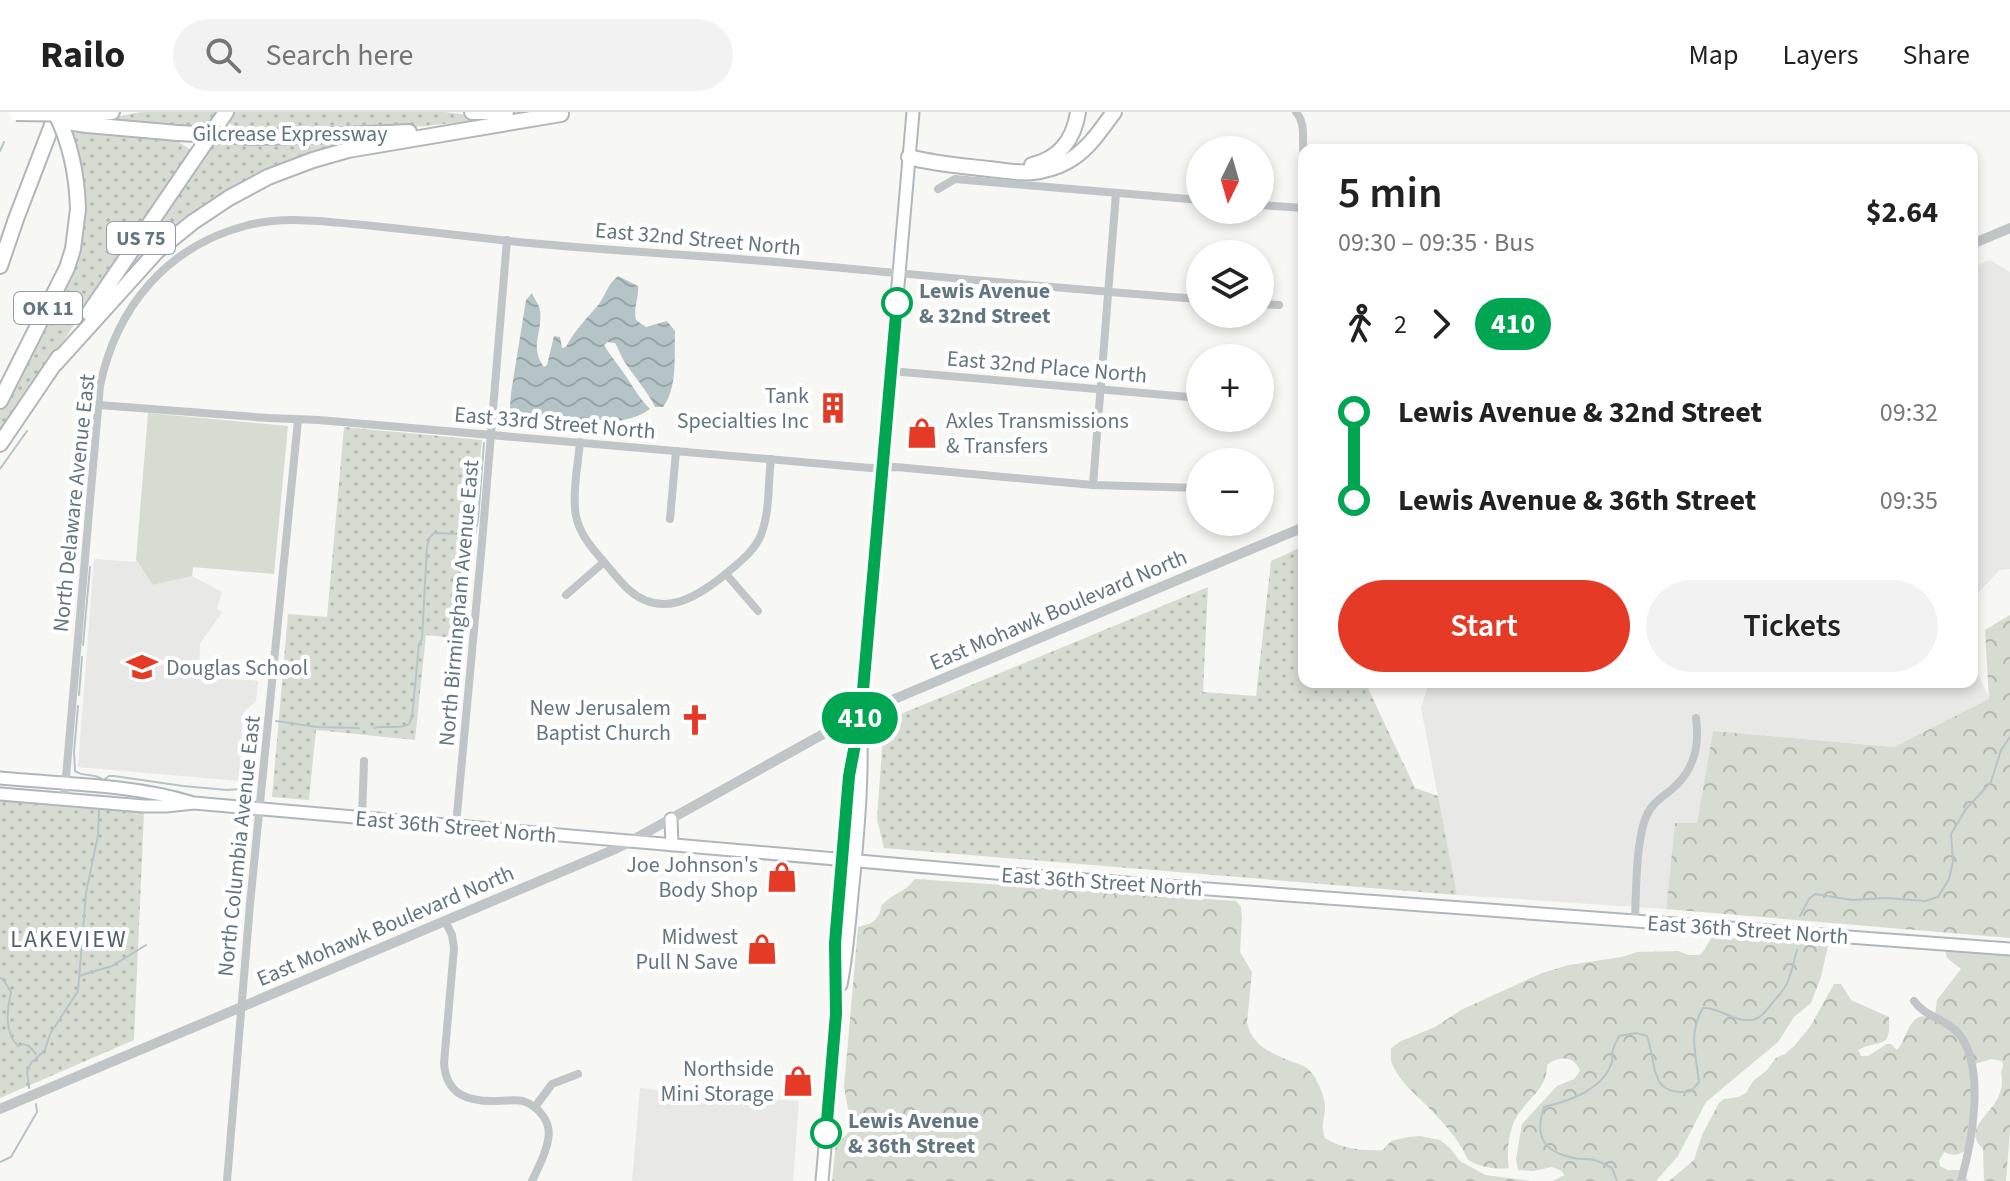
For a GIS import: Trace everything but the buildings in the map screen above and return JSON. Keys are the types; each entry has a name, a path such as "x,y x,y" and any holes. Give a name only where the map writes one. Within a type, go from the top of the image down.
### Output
{"highway":[{"path":"0,266 56,112"},
{"name":"OK 11","path":"0,401 64,277 73,249 78,209 72,159 56,112"},
{"path":"43,147 65,112"},
{"path":"11,113 112,112"},
{"name":"US 75","path":"0,444 226,112"},
{"path":"472,112 506,112"},
{"path":"909,157 1035,164 1050,158 1063,147 1073,133 1078,112"},
{"path":"909,157 934,163 1022,173 1043,171 1063,164 1078,154 1114,112"},
{"name":"Gilcrease Expressway","path":"11,113 111,128 253,137 419,131 568,113"},
{"path":"55,364 157,251 193,222 268,177 348,150 568,113"}],"main road":[{"path":"822,1181 836,1014 835,943 862,777 861,713 913,112"},
{"name":"East 36th Street North","path":"0,778 167,795 194,803 672,845 2010,949"},
{"name":"East 36th Street North","path":"0,794 144,806 194,803"},
{"path":"671,819 672,845"}],"street":[{"path":"1296,112 1303,127 1304,144"},
{"path":"938,189 955,179 1186,199"},
{"path":"1093,485 1116,193"},
{"path":"1274,206 1298,208"},
{"name":"East 32nd Street North","path":"198,245 246,225 292,219 1186,298"},
{"path":"1978,242 2010,228"},
{"name":"North Birmingham Avenue East","path":"456,825 507,240"},
{"name":"North Delaware Avenue East","path":"64,800 83,562 100,386 106,360 129,310 157,276 198,245"},
{"path":"1274,305 1279,305"},
{"name":"East 32nd Place North","path":"891,371 1186,397"},
{"name":"East 33rd Street North","path":"99,405 332,421 1093,485 1186,488"},
{"name":"North Columbia Avenue East","path":"227,1181 259,809 298,420"},
{"path":"580,442 575,505 582,534 632,592 659,603 679,603 695,597 753,549 765,522 771,459"},
{"path":"670,519 676,451"},
{"name":"East Mohawk Boulevard North","path":"0,1109 631,841 861,713 1298,530"},
{"path":"566,595 604,562"},
{"path":"726,574 758,611"},
{"path":"1635,921 1645,818 1650,809 1685,777 1693,763 1698,734 1696,718"},
{"path":"362,817 364,761"},
{"path":"445,921 454,945 444,1063 449,1083 459,1094 474,1100 517,1100 535,1107 545,1119 549,1138 532,1181"},
{"path":"1914,1001 1958,1033 1972,1065 1974,1108 1961,1181"},
{"path":"535,1107 552,1084 578,1074"}],"shaded area":[{"path":"1990,260 2010,272 2010,569 2000,570 1978,593 1978,265"},
{"name":"Douglas School","path":"94,559 137,562 153,585 192,576 222,592 217,608 222,613 200,643 199,677 258,681 256,701 243,713 239,781 78,767"},
{"path":"1978,674 1990,699 1894,747 1713,731 1697,824 1675,823 1666,909 1457,895 1421,708 1427,688 1978,688"},
{"path":"640,1088 753,1100 799,1101 793,1181 632,1181"}],"green space":[{"path":"141,112 218,112 206,130 111,122 110,118"},
{"path":"235,112 444,112 484,117 484,120 395,129 240,130 229,123"},
{"path":"70,131 177,141 191,150 0,436 0,411 68,279 85,208 80,161"},
{"path":"215,142 346,142 346,147 276,170 124,281 121,278"},
{"path":"148,413 288,426 274,574 193,567 192,576 153,585 136,560"},
{"path":"344,427 482,440 463,639 426,635 415,740 316,730 309,800 272,797 288,614 327,617"},
{"path":"1298,549 1298,688 1368,688 1415,788 1438,796 1457,895 884,848 877,819 884,721 1208,587 1203,692 1256,696 1271,561"},
{"path":"2010,615 2010,938 1666,909 1675,823 1697,823 1713,731 1894,747 1989,699 1985,630"},
{"path":"0,801 144,813 134,1040 0,1098"},
{"path":"915,879 1236,901 1241,907 1242,918 1240,952 1252,972 1247,1022 1249,1030 1264,1048 1304,1066 1313,1074 1325,1103 1325,1138 1346,1147 1368,1150 1383,1150 1391,1141 1408,1137 1440,1140 1460,1161 1485,1175 1531,1181 832,1181 836,1142 850,1131 854,1115 848,1109 844,1087 858,927 875,920 881,906"},
{"path":"1716,932 1829,941 1811,1003 1794,1017 1778,1042 1706,1102 1678,1156 1656,1181 1553,1181 1564,1175 1562,1171 1552,1167 1518,1170 1516,1159 1522,1124 1557,1086 1574,1079 1580,1071 1570,1060 1556,1060 1547,1065 1541,1086 1513,1125 1508,1147 1509,1168 1503,1169 1468,1160 1450,1131 1393,1067 1391,1048 1401,1041 1542,973 1637,952 1678,951 1700,955"},
{"path":"1945,950 2010,953 2010,1130 2006,1181 1984,1181 1983,1149 1976,1140 1979,1123 1992,1107 2002,1086 2002,1061 1992,1059 1975,1064 1967,1042 1935,1014 1937,1000 1961,969 1947,958"},
{"path":"1834,984 1841,984 1851,1000 1889,1017 1886,1040 1858,1050 1861,1056 1868,1056 1887,1044 1897,1050 1911,1025 1920,1017 1935,1020 1956,1034 1968,1059 1970,1074 1967,1137 1965,1150 1955,1155 1944,1152 1939,1161 1940,1166 1948,1170 1959,1170 1969,1181 1669,1181 1694,1160 1702,1135 1719,1103 1746,1093 1753,1081 1776,1058 1794,1046 1810,1027"}],"water":[{"path":"618,276 638,286 636,320 646,327 667,321 675,331 673,381 663,407 655,407 615,343 607,342 604,345 606,349 650,409 612,422 517,419 517,411 510,408 511,393 526,300 532,293 539,308 537,353 544,367 554,336 560,337 562,348 566,347"}],"waterway":[{"path":"0,151 4,142"},
{"path":"0,469 27,431"},
{"path":"374,728 405,726 412,717 422,639 427,546 434,533 475,534 484,443"},
{"path":"83,645 90,567"},
{"path":"79,695 82,657"},
{"path":"78,706 75,771 102,779"},
{"path":"102,781 114,776 183,786 241,789 246,782 251,724 261,719"},
{"path":"276,721 317,727 359,728"},
{"path":"1800,916 1815,894 1852,900 1886,898 1925,901 1938,897 1949,879 1953,861 1951,834 1966,809 1991,782 2001,750 2010,737"},
{"path":"29,1088 27,1072 31,1063 45,1050 50,1034 78,991 86,893 98,835 99,810"},
{"path":"79,976 112,966 146,945"},
{"path":"1617,1181 1612,1168 1603,1163 1555,1152 1544,1142 1540,1127 1544,1107 1574,1098 1593,1087 1608,1072 1619,1036 1636,1033 1647,1036 1661,1084 1677,1092 1691,1091 1699,1082 1694,1035 1703,1008 1745,1020 1760,1017 1785,987 1797,950"},
{"path":"0,978 11,992 8,1013 10,1034 18,1046 29,1046 36,1054"},
{"path":"0,1162 11,1157 37,1112 36,1104"}],"bus line":[{"name":"410","path":"826,1133 836,1014 835,943 849,776 861,713 897,303"}],"place":[{"name":"Lewis Avenue & 32nd Street","path":"897,303"},
{"name":"Tank Specialties Inc","path":"833,408"},
{"name":"Axles Transmissions & Transfers","path":"922,433"},
{"name":"Douglas School","path":"142,667"},
{"name":"New Jerusalem Baptist Church","path":"695,720"},
{"name":"Joe Johnson's Body Shop","path":"782,877"},
{"name":"Midwest Pull N Save","path":"762,949"},
{"name":"Northside Mini Storage","path":"798,1081"},
{"name":"Lewis Avenue & 36th Street","path":"826,1133"}],"district":[{"name":"LAKEVIEW","path":"69,939"}]}
